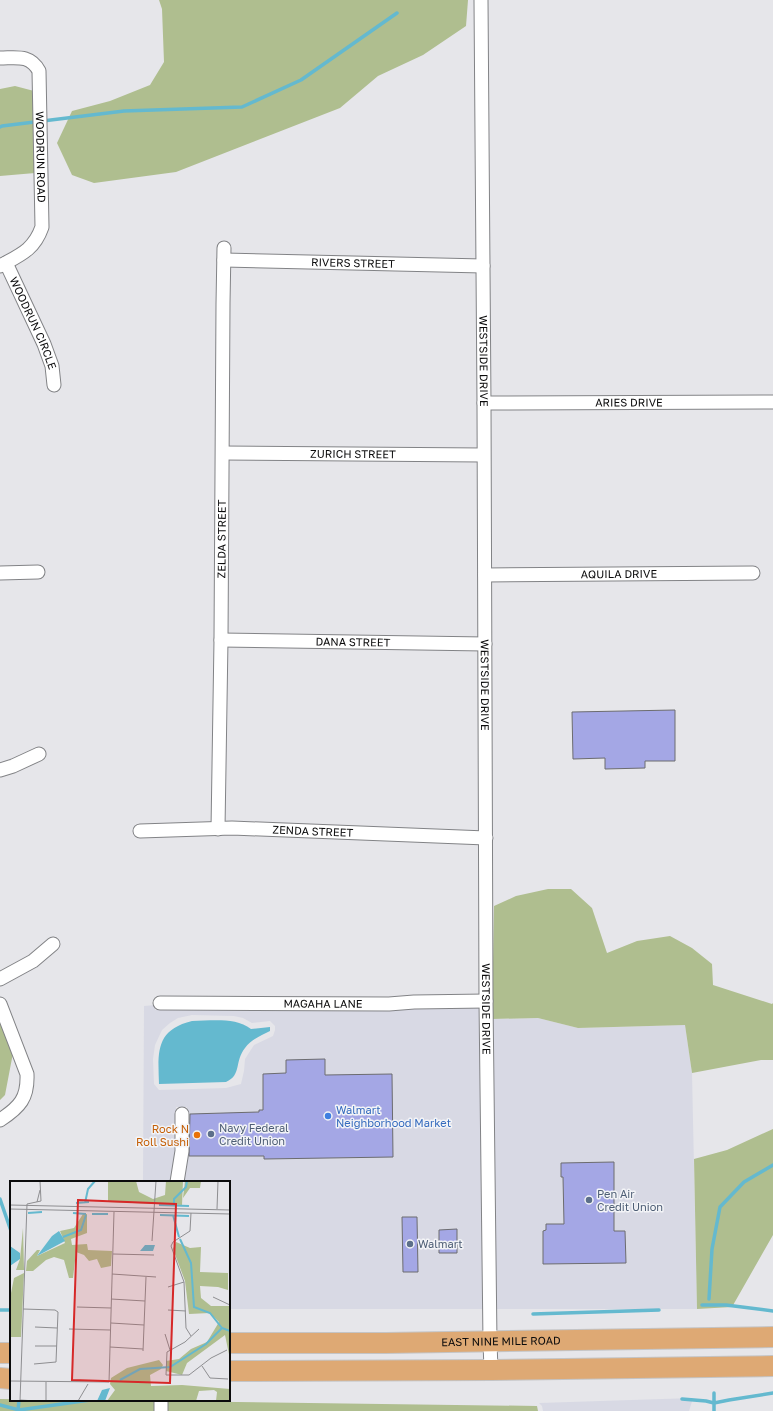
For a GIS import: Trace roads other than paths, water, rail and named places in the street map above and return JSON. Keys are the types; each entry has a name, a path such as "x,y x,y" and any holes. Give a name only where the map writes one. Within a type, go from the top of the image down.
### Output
{"main road":[{"path":"230,1330 255,1330 296,1343"},
{"name":"EAST NINE MILE ROAD","path":"230,1343 490,1342 773,1337"},
{"path":"230,1352 413,1350 456,1342"},
{"path":"230,1372 773,1366"},
{"path":"0,1378 10,1379"}],"street":[{"name":"WESTSIDE DRIVE","path":"481,0 486,1001 491,1370"},
{"name":"WOODRUN ROAD","path":"0,58 25,58 31,60 36,65 40,77 42,227 34,244 25,253 3,264"},
{"name":"RIVERS STREET","path":"224,254 483,266"},
{"name":"ZELDA STREET","path":"218,829 224,254"},
{"name":"WOODRUN CIRCLE","path":"3,264 44,344 52,366 54,385"},
{"name":"ARIES DRIVE","path":"484,403 773,402"},
{"name":"ZURICH STREET","path":"223,453 484,455"},
{"path":"0,572 38,572"},
{"name":"AQUILA DRIVE","path":"484,575 753,573"},
{"name":"DANA STREET","path":"221,640 485,644"},
{"path":"0,770 13,766 39,754"},
{"name":"ZENDA STREET","path":"140,831 232,828 486,838"},
{"path":"0,980 33,961 53,944"},
{"name":"MAGAHA LANE","path":"160,1003 389,1004 414,1002 486,1001"},
{"path":"0,1004 27,1074 25,1095 20,1104 13,1112 0,1120"},
{"path":"177,1181 182,1151 182,1114"}],"water":[{"path":"192,1021 230,1021 245,1025 251,1029 270,1027 270,1031 256,1038 247,1045 242,1053 234,1076 226,1082 159,1084 159,1053 161,1044 171,1030"}],"waterway":[{"path":"0,127 124,111 242,107 301,80 397,13"},
{"path":"709,1299 712,1249 720,1207 744,1182 773,1165"},
{"path":"0,1199 10,1228"},
{"path":"702,1305 726,1305 773,1311"},
{"path":"0,1310 10,1310"},
{"path":"533,1314 659,1310"},
{"path":"714,1393 714,1411"},
{"path":"682,1399 714,1403 773,1393"},
{"path":"18,1411 19,1401"},
{"path":"0,1405 19,1410 83,1401"}],"place":[{"name":"Walmart Neighborhood Market","path":"328,1116"},
{"name":"Navy Federal Credit Union","path":"211,1134"},
{"name":"Rock N Roll Sushi","path":"197,1135"},
{"name":"Pen Air Credit Union","path":"589,1200"},
{"name":"Walmart","path":"410,1244"}]}
